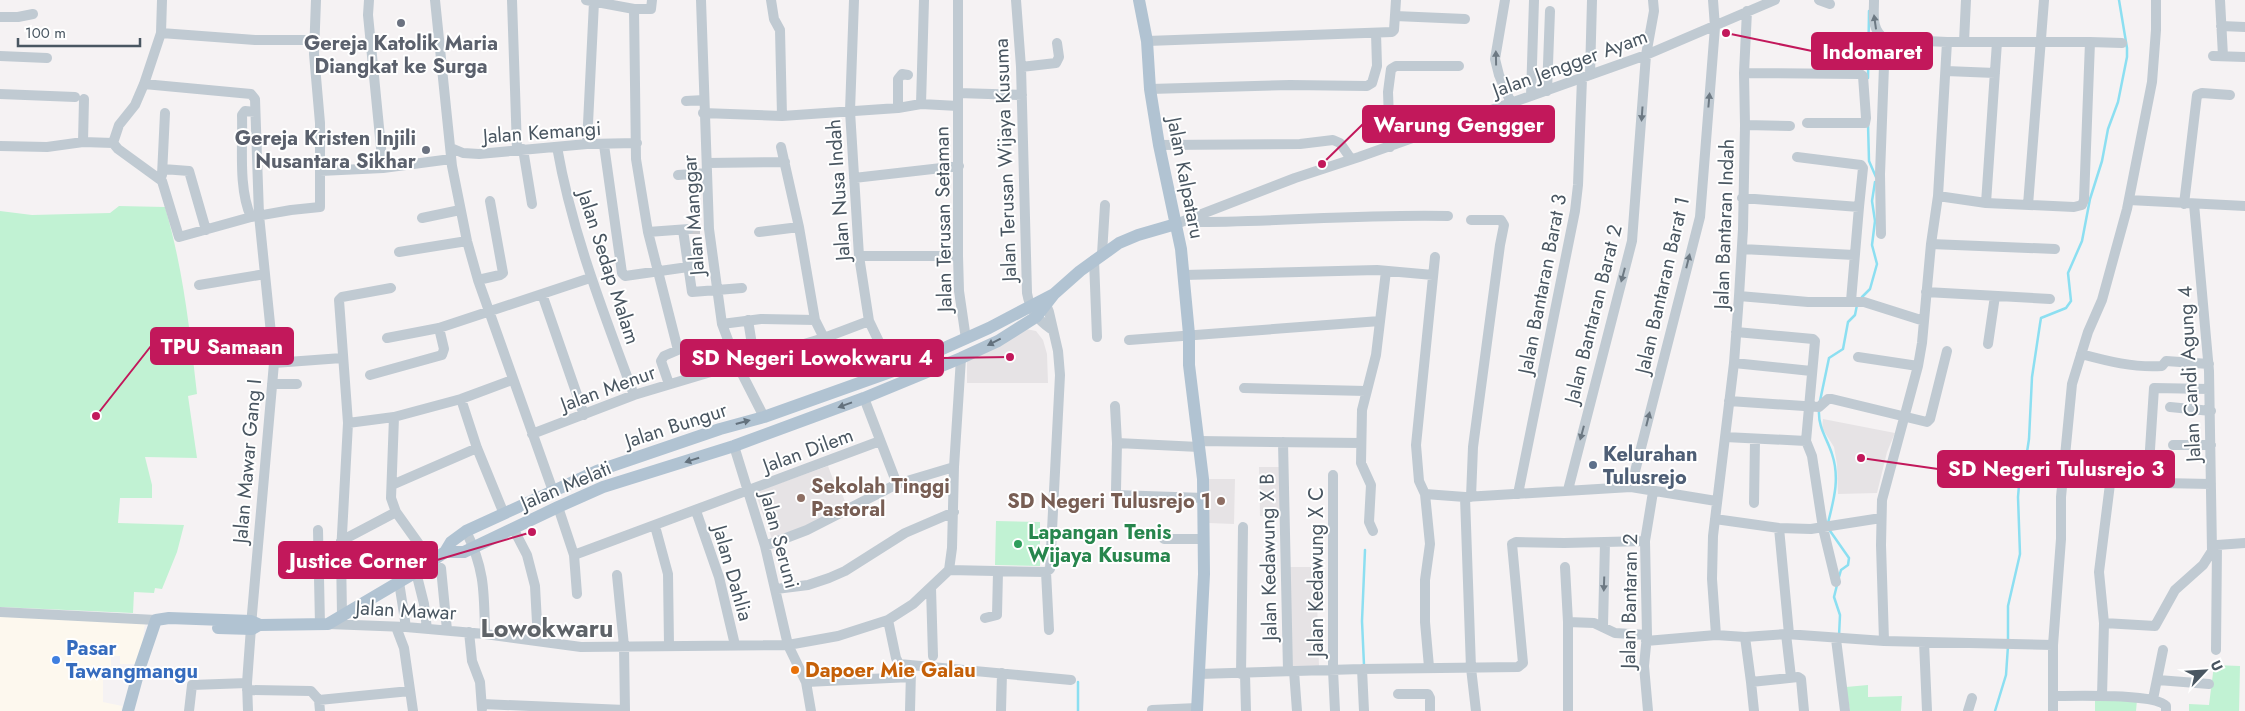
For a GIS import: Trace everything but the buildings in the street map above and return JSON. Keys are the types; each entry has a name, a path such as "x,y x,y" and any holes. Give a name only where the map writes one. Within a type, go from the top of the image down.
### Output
{"main road":[{"name":"Jalan Kalpataru","path":"1139,0 1147,41 1150,89 1159,145 1180,223 1189,334 1189,364 1204,498 1197,710"},
{"name":"Jalan Bungur","path":"324,625 416,572 436,564 451,542 466,531 597,471 720,428 764,417 893,371 1033,312 1090,263 1119,243 1138,235 1180,223"},
{"name":"Jalan Melati","path":"445,552 457,553 474,548 513,528 604,487 734,446 864,398 962,358 998,340 1033,312"},
{"path":"928,355 935,369"},
{"path":"597,471 604,487"},
{"name":"Jalan Mawar","path":"156,620 169,618 254,625 324,625"},
{"path":"128,711 156,620"}],"street":[{"path":"113,143 119,125 135,105 144,84 161,33 162,0"},
{"path":"165,113 162,181 179,237 255,216 320,207 320,123 314,40 316,0"},
{"path":"369,0 368,15 383,168"},
{"path":"435,0 451,159 466,242 512,380 553,491"},
{"path":"512,0 520,149 532,204"},
{"path":"587,144 590,1 634,9 651,9 652,0"},
{"name":"Jalan Manggar","path":"701,0 708,229 722,324 737,364 764,417"},
{"path":"771,0 774,19 780,30 782,116"},
{"name":"Jalan Nusa Indah","path":"854,0 850,111 859,256 869,321 893,371"},
{"path":"921,104 924,0"},
{"path":"958,0 958,106"},
{"name":"Jalan Terusan Wijaya Kusuma","path":"1016,0 1022,95 1026,289 1033,312"},
{"path":"1150,89 1370,85 1374,80 1384,32 1395,16 1396,0"},
{"path":"1505,0 1495,59 1499,75 1511,103"},
{"path":"1531,96 1534,0"},
{"name":"Jalan Bantaran Barat 3","path":"1518,494 1575,211 1592,0"},
{"name":"Jalan Bantaran Barat 2","path":"1568,490 1632,241 1646,55 1654,11 1653,0"},
{"name":"Jalan Bantaran Barat 1","path":"1631,487 1700,217 1715,27 1713,0"},
{"name":"Jalan Jengger Ayam","path":"1180,223 1295,178 1390,147 1646,55 1775,0"},
{"path":"1819,0 1830,4"},
{"path":"1874,0 1874,22 1878,33 1885,39 1947,42 2122,43"},
{"path":"1964,42 1966,0"},
{"path":"2028,205 2044,0"},
{"path":"2053,711 2053,645 2063,478 2072,384 2081,354 2102,300 2129,200 2152,82 2156,0"},
{"path":"2220,0 2221,26 2218,56 2245,57"},
{"path":"634,9 638,144 636,159 648,232 678,350 664,356 661,361 669,384"},
{"path":"1547,91 1550,11"},
{"name":"Jalan Bantaran Indah","path":"1716,635 1712,579 1716,501 1734,363 1742,249 1745,125 1744,73 1747,12"},
{"path":"0,17 18,18 33,14"},
{"path":"1395,16 1465,19"},
{"path":"2221,26 2245,27"},
{"path":"1147,41 1384,32"},
{"path":"161,33 272,40 314,40"},
{"path":"1881,234 1880,174 1885,39"},
{"path":"1884,641 1881,518 1885,482 1918,366 1938,196 1947,42"},
{"path":"1986,203 1997,42"},
{"path":"1938,196 1986,203 2082,206 2084,200 2090,42"},
{"path":"1021,67 1056,63 1058,59 1058,43"},
{"path":"0,56 47,58"},
{"path":"1390,147 1388,92 1391,68 1396,66 1459,66"},
{"path":"1946,70 1994,73"},
{"path":"1744,73 1864,76 1865,123 1807,123"},
{"path":"898,108 898,80 901,75 908,75"},
{"path":"144,84 252,94 255,99 255,216"},
{"path":"958,93 1022,95"},
{"name":"Jalan Candi Agung 4","path":"2214,544 2209,364 2189,204 2197,95 2202,93 2230,95"},
{"path":"0,94 80,98 83,142"},
{"path":"686,101 704,100"},
{"name":"Jalan Terusan Setaman","path":"703,113 782,116 898,108 921,104 958,106 959,291 966,339"},
{"path":"255,112 245,111 242,115 242,168 246,205 255,216"},
{"path":"1745,125 1790,126"},
{"path":"1159,145 1300,144 1334,140 1359,157"},
{"path":"0,146 47,146 83,142 113,143 118,149 162,181"},
{"name":"Jalan Kemangi","path":"451,148 479,154 587,144 638,144"},
{"path":"604,145 622,273 625,276 688,267"},
{"name":"Jalan Sedap Malam","path":"557,147 567,197 590,278 634,395"},
{"path":"781,147 799,227 815,320 824,338"},
{"path":"1797,157 1861,165 1863,168 1851,301"},
{"path":"320,171 383,168 451,159"},
{"path":"678,175 707,168 785,162"},
{"path":"854,178 959,166"},
{"path":"162,169 186,170 190,172 206,230"},
{"path":"1742,198 1859,207"},
{"path":"2129,200 2245,206"},
{"path":"478,280 500,275 503,272 490,201"},
{"path":"1097,337 1090,263 1105,205"},
{"path":"422,218 460,210"},
{"path":"1180,223 1310,220 1408,215 1448,216"},
{"name":"Jalan Mawar Gang I","path":"248,711 247,686 254,625 274,363 265,274 255,216"},
{"path":"1471,220 1501,220 1504,225 1468,497 1471,668 1476,711"},
{"path":"759,232 799,227"},
{"path":"648,232 687,230 688,267 692,292 742,288"},
{"path":"399,252 466,242"},
{"path":"1931,244 2055,249"},
{"path":"1742,249 1854,255"},
{"path":"859,256 958,256"},
{"path":"1429,667 1424,622 1425,580 1430,544 1426,494 1419,481 1416,444 1435,257"},
{"path":"1184,275 1382,271 1433,275"},
{"path":"1373,531 1369,522 1371,485 1361,464 1362,410 1376,355 1380,321 1382,271"},
{"path":"200,285 265,274"},
{"path":"387,338 438,328 590,278"},
{"path":"342,614 341,541 348,423 339,298 391,288"},
{"path":"1926,292 2050,299"},
{"path":"542,294 584,415"},
{"path":"1739,296 1808,302 1864,302 1924,321"},
{"path":"1988,344 1995,296"},
{"path":"1048,300 1051,329 1058,351 1060,375 1051,565 1047,571 1049,630"},
{"path":"1033,312 1051,329"},
{"path":"722,324 748,320 815,320"},
{"path":"748,320 754,357"},
{"name":"Jalan Menur","path":"532,434 634,395 737,364 754,357 824,338 869,321"},
{"path":"1129,340 1380,321"},
{"path":"370,375 442,355 444,349 438,328"},
{"path":"1736,332 1813,339 1815,348 1811,371 1806,442 1812,456 1836,582"},
{"path":"1729,400 1819,407 1828,399 1832,399 1905,415 1927,422 1929,421 1947,351"},
{"path":"2081,354 2111,362 2151,367 2162,366 2166,361 2209,364"},
{"path":"274,363 342,358"},
{"path":"962,358 949,570 1047,571"},
{"path":"1858,358 1918,366"},
{"path":"1734,363 1811,371"},
{"path":"348,423 394,417 461,399 512,380"},
{"path":"272,384 297,384"},
{"path":"1244,388 1366,390"},
{"path":"2210,389 2154,388 2148,480 2152,482 2212,484"},
{"path":"864,398 897,484"},
{"path":"461,399 477,448 504,514"},
{"path":"1115,406 1117,443 1116,493 1204,498"},
{"path":"2170,408 2211,411"},
{"path":"394,417 391,498 396,512 436,564 447,630"},
{"path":"1725,437 1806,442"},
{"path":"1754,440 1754,503"},
{"name":"Jalan Dilem","path":"574,555 880,441"},
{"name":"Jalan Kedawung X B","path":"1283,442 1291,671 1297,711"},
{"path":"1117,443 1361,443"},
{"path":"2173,445 2211,445"},
{"name":"Jalan Seruni","path":"734,446 765,546 788,645 806,682 811,711"},
{"path":"392,485 477,448"},
{"path":"765,546 807,530 897,484 954,467"},
{"name":"Jalan Kedawung X C","path":"1333,475 1333,670 1335,711"},
{"path":"2063,478 2106,481 2110,484 2099,572 2104,623 2102,696"},
{"path":"1426,494 1468,497 1631,487 1716,501"},
{"name":"Jalan Bantaran 2","path":"1648,711 1644,666 1647,638 1645,541 1654,492"},
{"path":"558,507 574,555 576,594"},
{"name":"Jalan Dahlia","path":"696,511 719,576 735,645"},
{"path":"341,541 396,512"},
{"path":"776,589 808,585 829,578 845,571 905,533 954,512"},
{"path":"1715,519 1778,528 1827,528 1881,518"},
{"path":"655,526 668,574 669,645"},
{"path":"1244,527 1243,674 1246,711"},
{"path":"513,528 527,555 534,586 538,641"},
{"path":"1778,528 1791,677"},
{"path":"318,530 324,625"},
{"path":"466,531 474,548 484,580 485,634"},
{"path":"1164,539 1204,539"},
{"path":"1199,674 1243,674 1362,668 1518,667 1524,663 1512,544 1516,542 1645,541"},
{"path":"1603,626 1605,542"},
{"path":"2214,544 2245,543"},
{"path":"2104,623 2155,626 2175,590 2203,565 2214,544"},
{"path":"2214,544 2216,650"},
{"path":"1565,567 1568,622 1568,711"},
{"name":"Jalan Mawar","path":"324,625 447,630 581,647 788,645 838,636 888,620 931,588 949,570"},
{"path":"416,572 424,604 427,629"},
{"path":"985,618 997,615 998,572"},
{"path":"469,632 472,661 480,682 482,708 625,710 624,646 617,575"},
{"path":"399,582 401,627 413,711"},
{"path":"931,588 933,656"},
{"path":"0,612 156,620"},
{"path":"888,620 897,662 911,666 1070,680"},
{"path":"1568,622 1594,623 1615,633 1647,638 1788,634 1884,641 2053,645"},
{"path":"1745,636 1754,711"},
{"path":"1838,639 1845,711"},
{"path":"1924,642 1927,711"},
{"path":"2153,699 2163,650"},
{"path":"910,711 911,666"},
{"path":"1362,668 1364,711"},
{"path":"1001,711 1002,673"},
{"path":"806,682 911,676"},
{"path":"1752,682 1791,677 1801,679 1804,711"},
{"path":"2158,680 2209,684"},
{"path":"189,711 192,685 247,686 311,691 319,706 410,691"},
{"path":"1398,694 1428,694 1430,698 1430,711"},
{"path":"2053,696 2153,699 2162,702 2166,706 2166,711"},
{"path":"1968,711 1972,698"},
{"path":"1152,710 1197,710"}],"shaded area":[{"path":"1026,329 1036,331 1043,340 1047,354 1048,383 967,383 967,361"},
{"path":"1823,419 1895,433 1887,452 1877,493 1838,494 1837,464 1834,447 1822,428"},
{"name":"Sekolah Tinggi Pastoral","path":"828,466 836,487 839,486 846,504 820,520 772,539 755,492"},
{"name":"SD Negeri Tulusrejo 1","path":"1259,467 1281,467 1281,517 1260,516"},
{"name":"SD Negeri Tulusrejo 1","path":"1208,479 1235,479 1234,524 1209,523"},
{"path":"1287,567 1316,567 1319,667 1291,668"},
{"name":"Pasar Tawangmangu","path":"0,615 145,623 142,645 136,664 120,664 120,656 111,656 111,670 103,671 103,702 122,706 121,711 0,711"}],"green space":[{"path":"119,206 165,207 177,253 192,347 197,394 188,396 197,458 145,457 152,485 152,498 120,498 118,523 184,525 177,552 162,589 155,588 154,593 134,592 133,613 0,607 0,211 32,215 110,213"},
{"name":"Lapangan Tenis Wijaya Kusuma","path":"996,521 1040,522 1040,566 995,565"},
{"path":"2214,665 2240,666 2239,711 2189,711 2189,704 2209,705"},
{"path":"1868,685 1868,697 1902,696 1901,711 1850,711 1846,687"},
{"path":"2095,698 2137,700 2136,711 2095,711"}],"waterway":[{"path":"2008,640 2008,606 2020,554 2018,497 2020,473 2025,465 2029,439 2032,377 2041,318 2066,308 2071,301 2068,273 2082,241 2090,199 2102,161 2108,129 2118,102 2127,57 2119,0"},
{"path":"1868,78 1869,11"},
{"path":"1868,124 1869,161 1876,177"},
{"path":"1862,297 1870,289 1877,264 1872,245 1875,221 1872,201 1875,182"},
{"path":"1820,401 1829,358 1843,349 1848,322 1855,315 1857,305"},
{"path":"1819,410 1821,428 1832,454 1836,472 1834,497 1828,523"},
{"path":"1828,528 1849,558 1848,565 1841,570 1839,577"},
{"path":"1364,665 1362,621 1365,550"},
{"path":"1837,585 1834,597 1840,615 1839,636"},
{"path":"1995,711 2006,675 2008,646"},
{"path":"1078,682 1078,711"}],"tunnel":[{"path":"690,229 706,229"}],"place":[{"name":"Gereja Katolik Maria Diangkat ke Surga","path":"401,23"},
{"name":"Indomaret","path":"1726,33"},
{"name":"Gereja Kristen Injili Nusantara Sikhar","path":"426,150"},
{"name":"Warung Gengger","path":"1322,164"},
{"name":"SD Negeri Lowokwaru 4","path":"1010,357"},
{"name":"TPU Samaan","path":"96,416"},
{"name":"SD Negeri Tulusrejo 3","path":"1861,458"},
{"name":"Kelurahan Tulusrejo","path":"1593,465"},
{"name":"Sekolah Tinggi Pastoral","path":"801,498"},
{"name":"SD Negeri Tulusrejo 1","path":"1221,501"},
{"name":"Justice Corner","path":"532,532"},
{"name":"Lapangan Tenis Wijaya Kusuma","path":"1018,544"},
{"name":"Pasar Tawangmangu","path":"56,660"},
{"name":"Dapoer Mie Galau","path":"795,670"}],"district":[{"name":"Lowokwaru","path":"547,628"}]}
